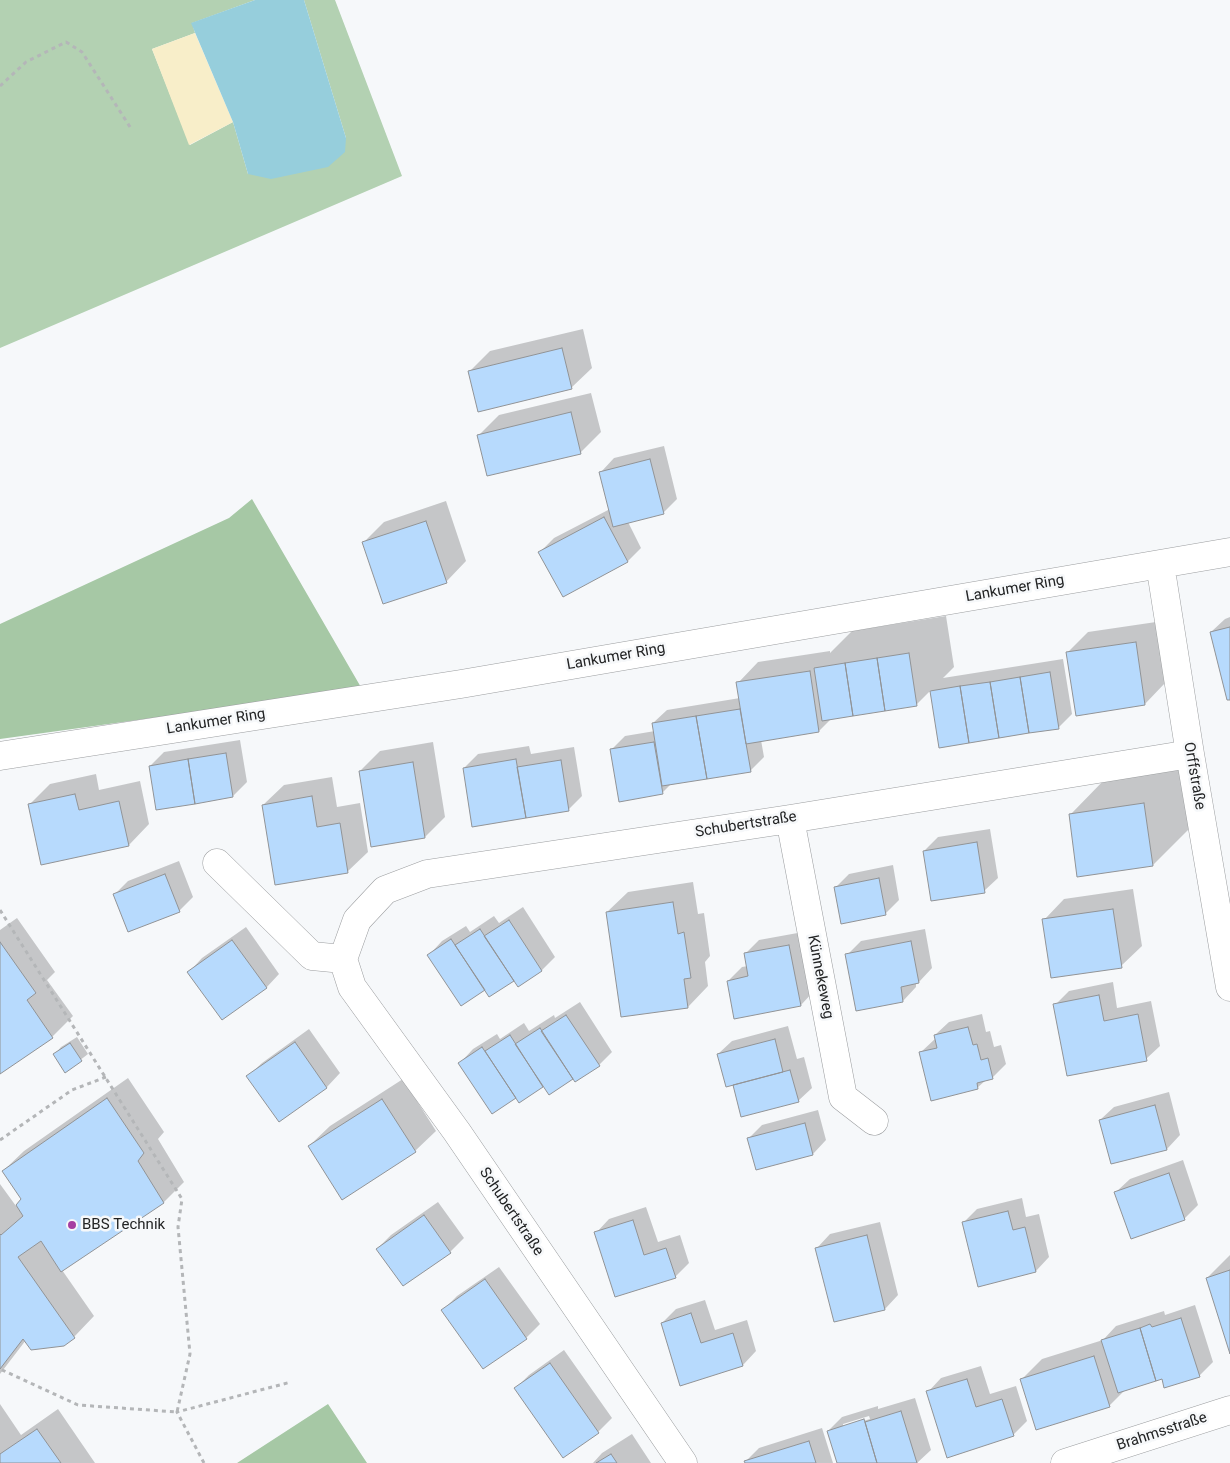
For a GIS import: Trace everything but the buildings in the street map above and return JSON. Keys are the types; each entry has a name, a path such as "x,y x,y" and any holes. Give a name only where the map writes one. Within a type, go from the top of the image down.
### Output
{"street":[{"name":"Lankumer Ring","path":"0,756 461,684 1230,552"},
{"name":"Orffstraße","path":"1160,564 1230,988"},
{"name":"Schubertstraße","path":"683,1463 457,1132 352,987 344,959 357,920 385,890 428,874 790,819 1190,754"},
{"name":"Künnekeweg","path":"790,819 843,1097 874,1121"},
{"path":"217,863 312,956 344,959"},
{"name":"Brahmsstraße","path":"1065,1463 1230,1410"}],"path":[{"path":"0,86 26,62 66,42 82,52 132,130"},
{"path":"0,910 182,1199 178,1226 190,1354 177,1412 204,1463"},
{"path":"0,1140 72,1090 106,1077"},
{"path":"0,1369 78,1405 177,1412 291,1382"}],"green space":[{"path":"0,0 255,0 192,23 195,33 152,49 190,145 233,122 248,174 346,138 304,0 335,0 402,176 0,348"},
{"path":"252,499 362,689 0,739 0,624 229,518"},
{"path":"328,1404 367,1463 237,1463"}],"sand":[{"path":"195,33 233,122 189,145 152,49"}],"water":[{"path":"255,0 304,0 346,138 345,152 328,167 271,179 248,174 233,122 191,23"}],"place":[{"name":"BBS Technik","path":"72,1225"}]}
